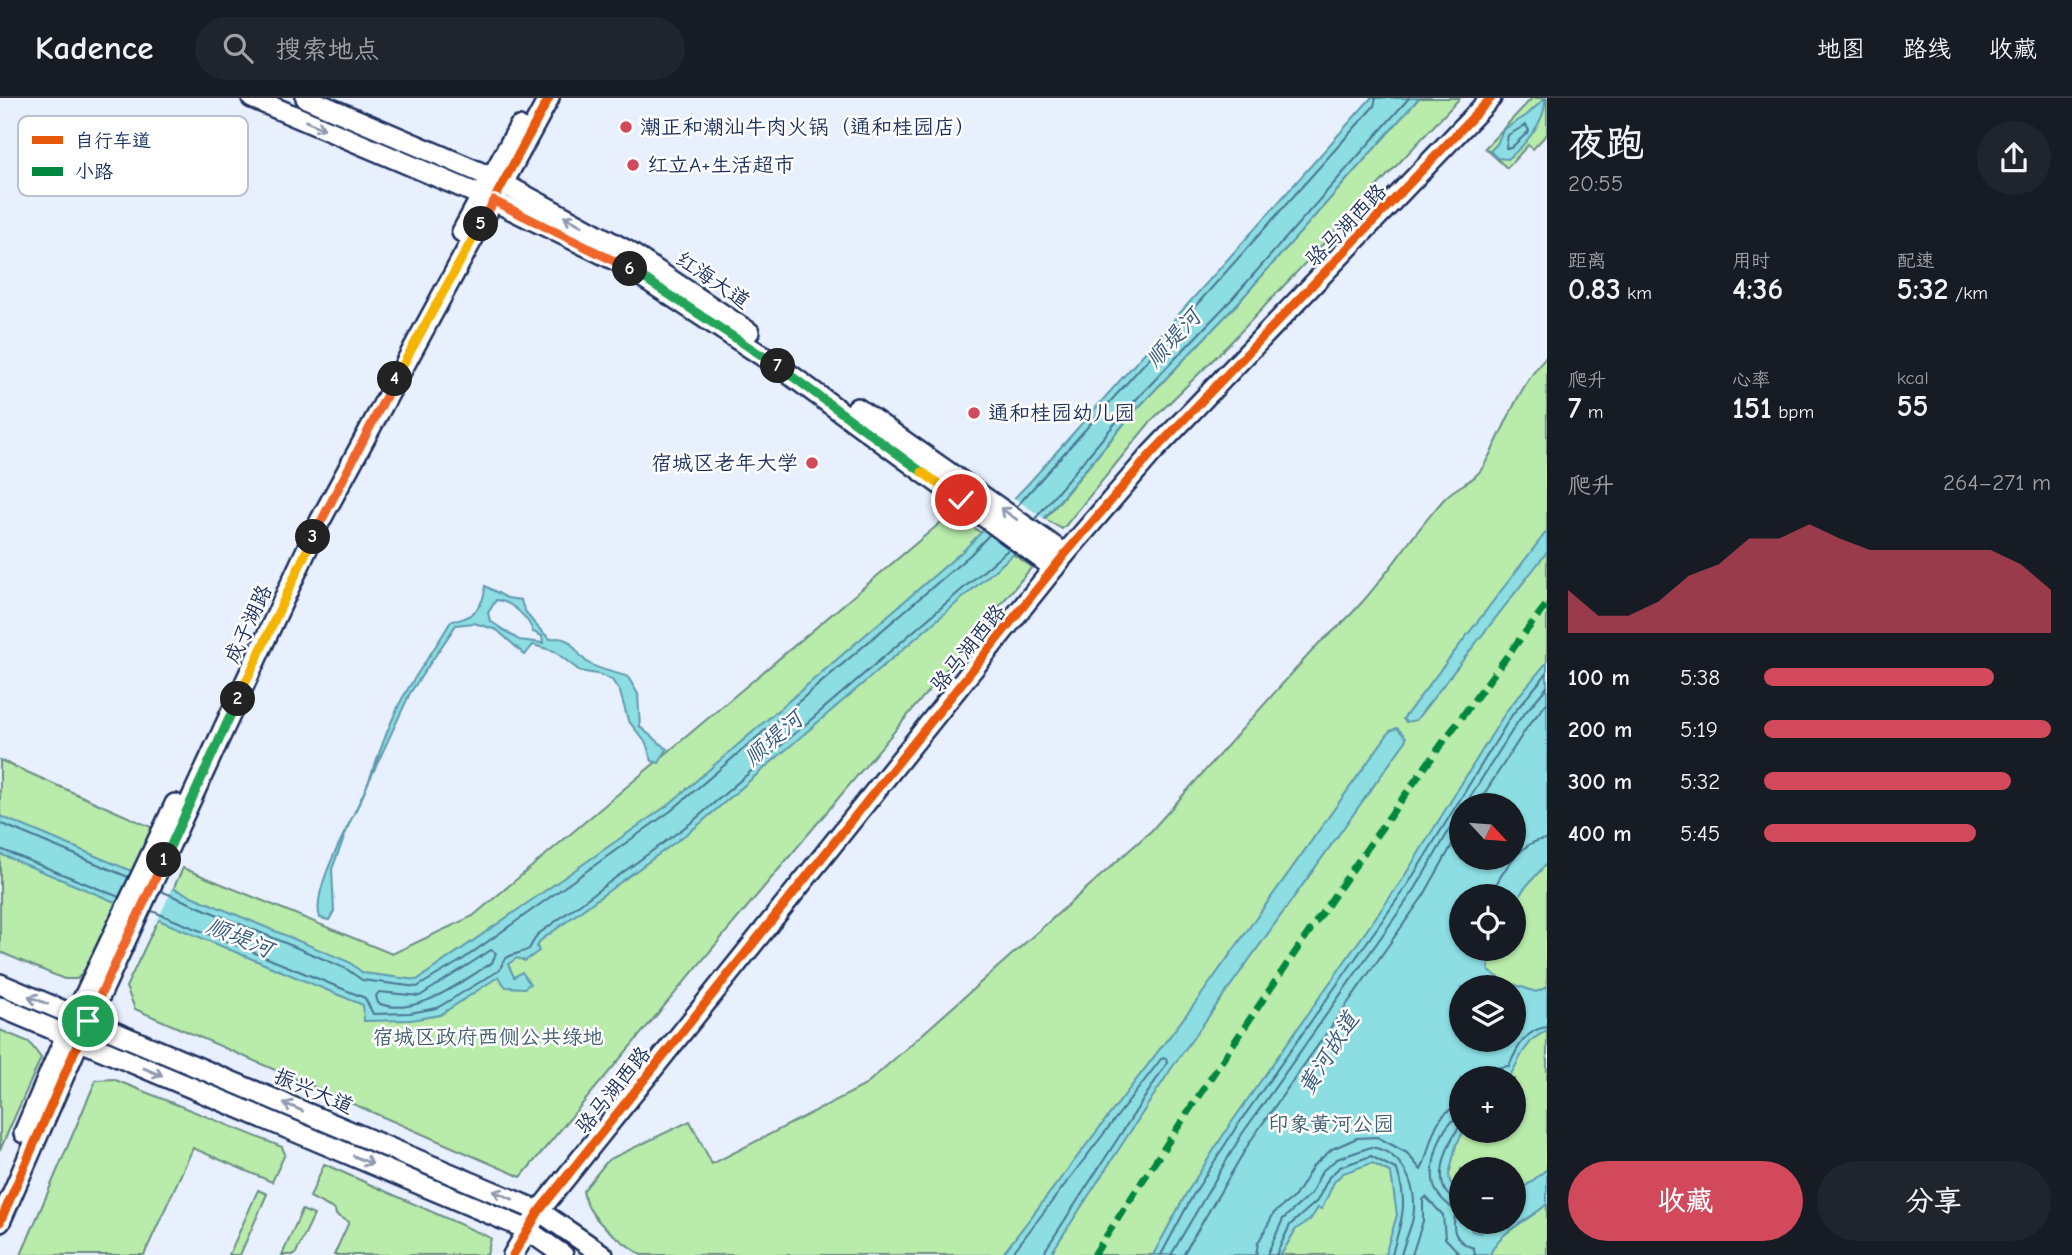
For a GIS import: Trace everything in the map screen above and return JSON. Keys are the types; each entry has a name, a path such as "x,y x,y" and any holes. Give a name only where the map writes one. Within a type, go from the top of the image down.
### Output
{"street":[{"name":"红海大道","path":"252,98 492,189"},
{"name":"红海大道","path":"306,98 492,189 621,263 781,368 1060,561"},
{"name":"成子湖路","path":"0,1189 320,522 492,189 535,98"},
{"name":"成子湖路","path":"492,189 549,98"},
{"name":"骆马湖西路","path":"513,1255 539,1210 1060,561 1151,454 1491,98"},
{"name":"振兴大道","path":"0,984 539,1210 603,1255"},
{"path":"0,1007 526,1229 563,1255"},
{"name":"成子湖路","path":"0,1222 73,1038"}],"green space":[{"path":"1419,98 1460,98 1231,342 1151,421 1066,525 1062,529 1045,519 1133,413 1237,304"},
{"path":"1532,98 1547,98 1547,134 1533,149 1528,145 1507,168 1485,148"},
{"name":"印象黄河公园","path":"1547,356 1547,1255 641,1255 597,1220 583,1191 608,1160 690,1121 712,1164 864,1086 1151,831 1319,643 1371,592 1446,497 1479,472 1527,383"},
{"name":"宿城区政府西侧公共绿地","path":"952,513 1032,567 521,1177 135,1009 126,987 183,868 392,954 473,916"},
{"path":"0,760 153,828 89,965 77,979 64,979 0,952"},
{"path":"0,1030 29,1042 41,1058 0,1150"},
{"path":"113,1079 282,1147 285,1154 272,1182 193,1148 144,1255 21,1255 96,1080"},
{"path":"324,1164 491,1238 487,1255 334,1255 349,1222 336,1215 335,1210 310,1197"},
{"path":"258,1190 267,1194 240,1255 229,1255"},
{"path":"302,1210 314,1215 295,1255 282,1255"}],"water":[{"name":"顺堤河","path":"1371,98 1419,98 1237,304 1133,413 1016,552 696,827 540,941 537,947 539,951 525,961 517,958 508,964 514,977 522,972 530,984 524,988 506,987 498,977 440,1015 411,1020 364,1021 363,1005 0,854 0,816 349,962 363,973 417,980 668,805 965,549 1028,484"},
{"path":"1545,98 1539,123 1528,139 1508,159 1497,158 1490,151 1497,144 1503,130 1527,115"},
{"path":"1547,531 1547,552 1416,720 1406,722 1403,719"},
{"path":"485,586 507,598 521,600 528,616 550,639 564,639 590,664 628,677 638,694 640,727 667,749 659,763 652,761 646,743 628,720 620,692 612,680 602,675 580,671 554,651 533,645 525,655 497,630 474,623 456,625 410,693 367,785 402,699 451,621 471,615 480,606","holes":["496,600 502,601 523,616 533,632 542,636 543,643 519,640 490,621 488,613"]},
{"name":"黄河故道","path":"1547,662 1547,863 1526,887 1526,884 1449,884 1449,961 1489,961 1489,971 1495,975 1449,975 1449,1052 1523,1052 1515,1066 1449,1066 1449,1143 1457,1143 1453,1157 1449,1157 1449,1234 1506,1234 1490,1255 1385,1255 1397,1215 1391,1173 1372,1163 1343,1173 1334,1182 1322,1209 1318,1208 1310,1220 1296,1229 1281,1255 1153,1255 1186,1194 1229,1126 1402,880 1449,804 1449,870 1526,870 1526,793 1456,793 1507,710"},
{"path":"1397,728 1406,737 1405,742 1171,1069 1050,1255 1002,1255 1199,998 1390,731"},
{"path":"353,816 332,869 334,911 329,920 320,918 321,890 326,873"},
{"path":"1547,987 1547,1030 1533,1039 1526,1048 1526,989 1536,992"},
{"path":"1547,1169 1547,1204 1526,1220 1526,1185"}],"pier":[{"path":"1011,496 1048,521 1019,554 981,529"},
{"path":"134,868 174,885 156,924 116,907"}],"marked path":[{"path":"1094,1255 1258,1007 1371,843 1547,604"}],"cycle path":[{"path":"0,1222 79,1041 320,521 549,98"},
{"path":"513,1255 539,1211 1065,554 1151,454 1491,98"}],"place":[{"name":"潮正和潮汕牛肉火锅（通和桂园店）","path":"626,127"},
{"name":"红立A+生活超市","path":"633,165"},
{"name":"通和桂园幼儿园","path":"974,413"},
{"name":"宿城区老年大学","path":"812,463"}],"route":[{"path":"88,1021 320,522 494,201 621,263 781,368 961,500"}]}
